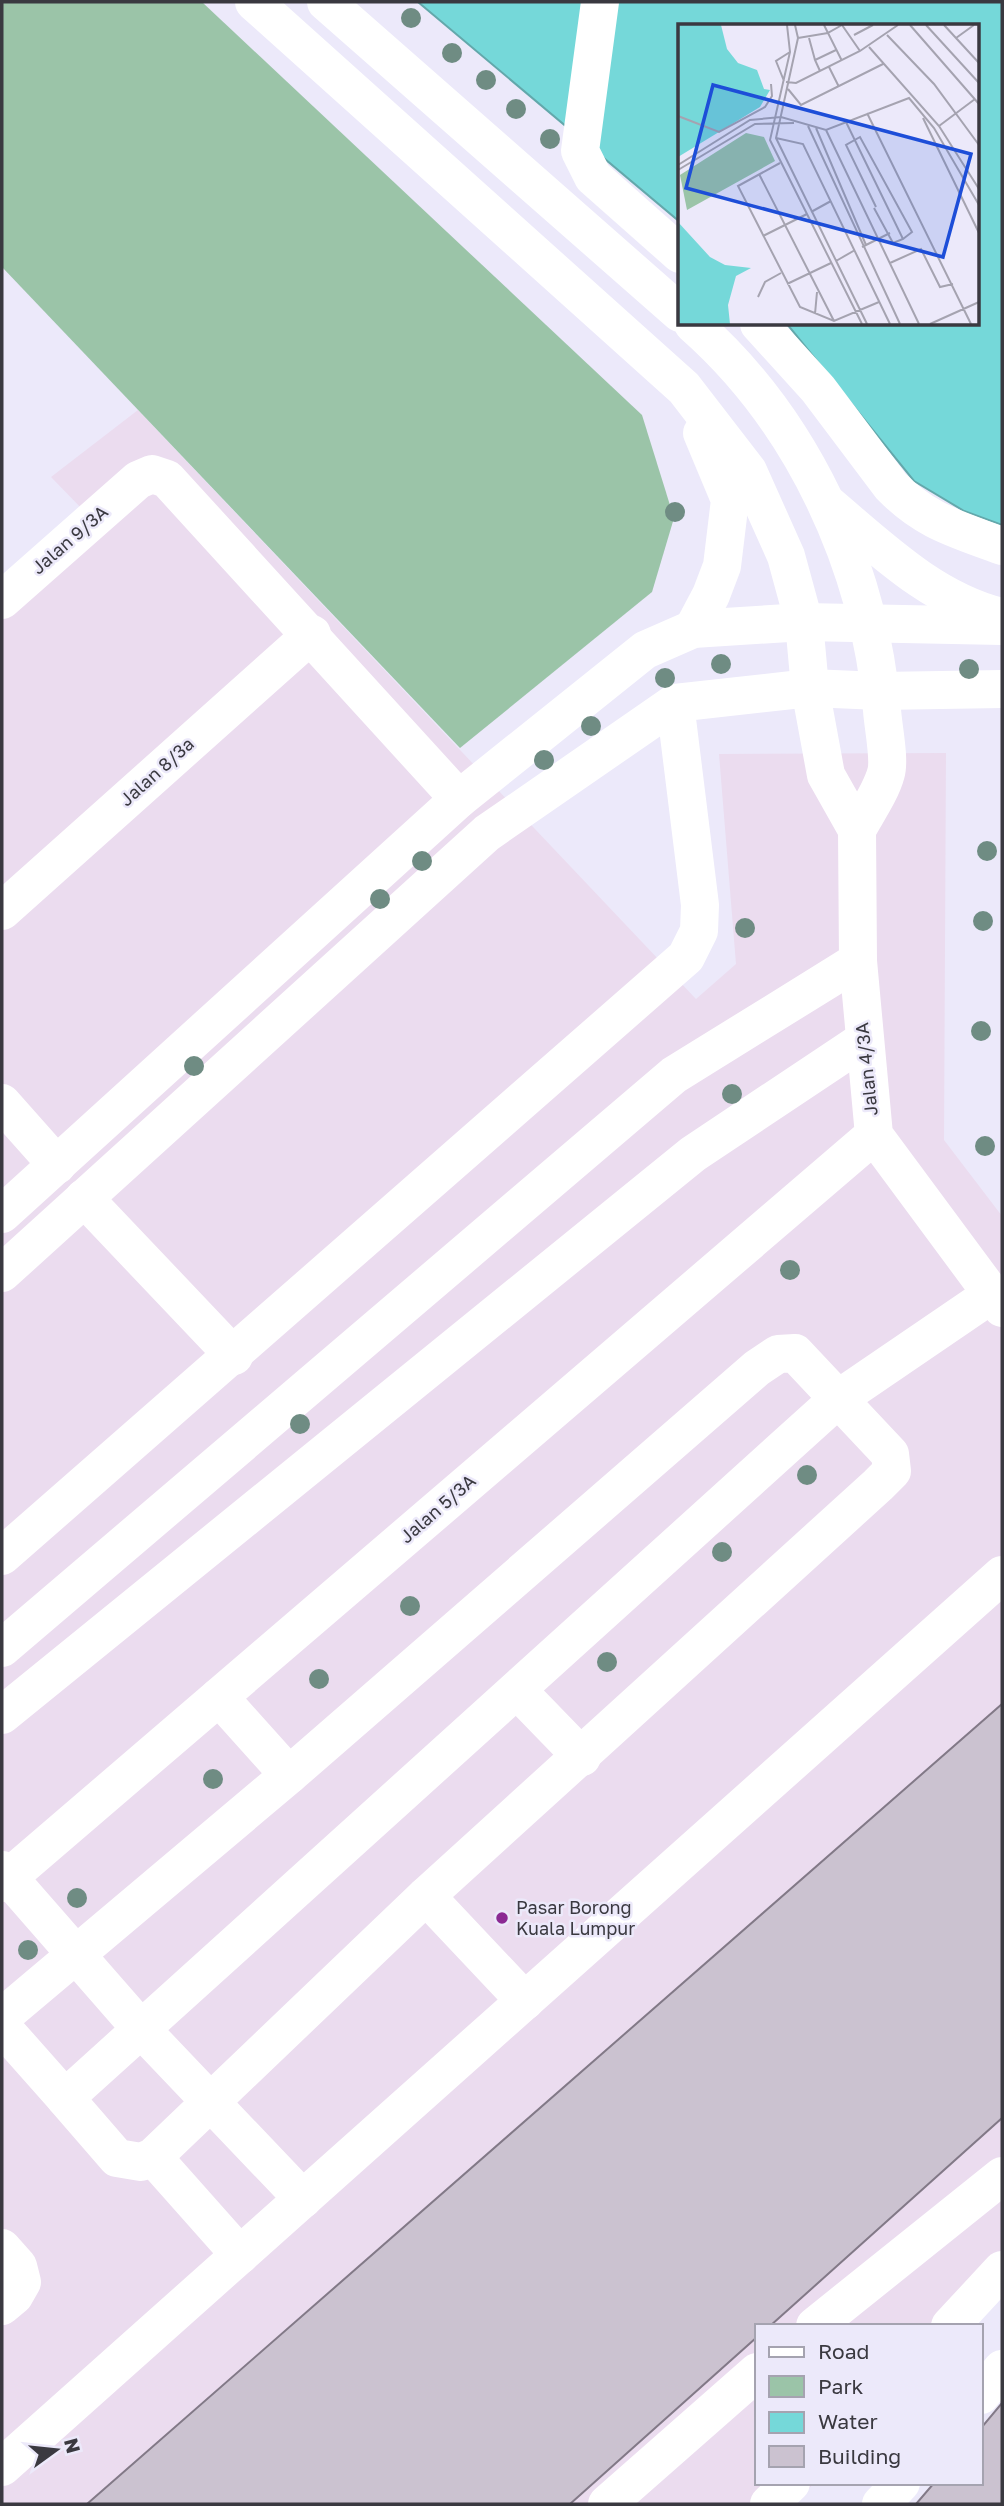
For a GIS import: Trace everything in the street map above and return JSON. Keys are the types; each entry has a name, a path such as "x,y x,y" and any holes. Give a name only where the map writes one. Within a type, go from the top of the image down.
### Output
{"street":[{"name":"Jalan 4/3A","path":"254,2 684,388 748,471 786,556 804,622 810,688 826,775 857,830"},
{"path":"326,2 678,311"},
{"path":"600,2 580,150 593,177 678,252"},
{"path":"695,326 713,341 780,421 829,505 918,579 979,610 1002,617"},
{"path":"761,326 789,354 891,486 910,505 930,519 1002,546"},
{"path":"684,388 730,500 722,566 711,595 693,629"},
{"name":"Jalan 9/3A","path":"2,600 138,480 152,474 167,479 312,634"},
{"name":"Jalan 4/3A","path":"829,505 869,623 880,691 887,772 857,830 858,961 874,1135 997,1301"},
{"path":"2,1214 459,799 645,650 693,629 804,622 1002,626"},
{"path":"312,634 459,799"},
{"name":"Jalan 8/3a","path":"2,911 312,634"},
{"path":"2,1273 487,833 675,703 810,688 880,691 1002,689"},
{"path":"2,1556 234,1356 686,957 699,931 700,905 675,703"},
{"path":"2,1648 674,1075 858,961"},
{"path":"2,1715 693,1154 864,1040"},
{"path":"2,1103 57,1165"},
{"name":"Jalan 5/3A","path":"4,1877 219,1697 874,1135"},
{"path":"84,1198 234,1356"},
{"path":"65,2098 838,1399 997,1301"},
{"path":"795,1353 838,1399 890,1454 892,1471 582,1757 426,1896 153,2157 141,2162 117,2158 2,2024 4,2016 289,1776 757,1368 778,1354 795,1353"},
{"path":"2,2467 1002,1575"},
{"path":"517,1690 582,1757"},
{"path":"219,1697 289,1776"},
{"path":"4,1877 210,2104 303,2199"},
{"path":"426,1896 525,2001"},
{"path":"153,2157 240,2255"},
{"path":"817,2324 1002,2176"},
{"path":"2,2248 18,2266 22,2282 15,2296 2,2306"},
{"path":"952,2324 1002,2270"},
{"path":"983,2393 1002,2369"},
{"path":"607,2504 755,2374"},
{"path":"769,2504 789,2485"},
{"path":"881,2504 899,2485"}],"shaded area":[{"name":"Pasar Borong Kuala Lumpur","path":"138,410 696,999 736,964 719,754 946,753 944,1140 1002,1216 1002,2266 953,2324 755,2324 755,2485 812,2485 795,2504 2,2504 2,584 85,512 51,477"}],"green space":[{"path":"2,2 202,2 642,415 674,518 652,592 460,748 2,267"}],"water":[{"path":"418,2 1002,2 1002,525 964,511 914,481 789,326 979,326 979,24 678,24 678,220"}],"building":[{"path":"1002,1704 1002,2118 772,2324 755,2324 755,2339 570,2504 87,2504"},
{"path":"1002,2403 1002,2504 916,2504 932,2485 983,2485 983,2426"}],"place":[{"name":"Pasar Borong Kuala Lumpur","path":"502,1918"}]}
